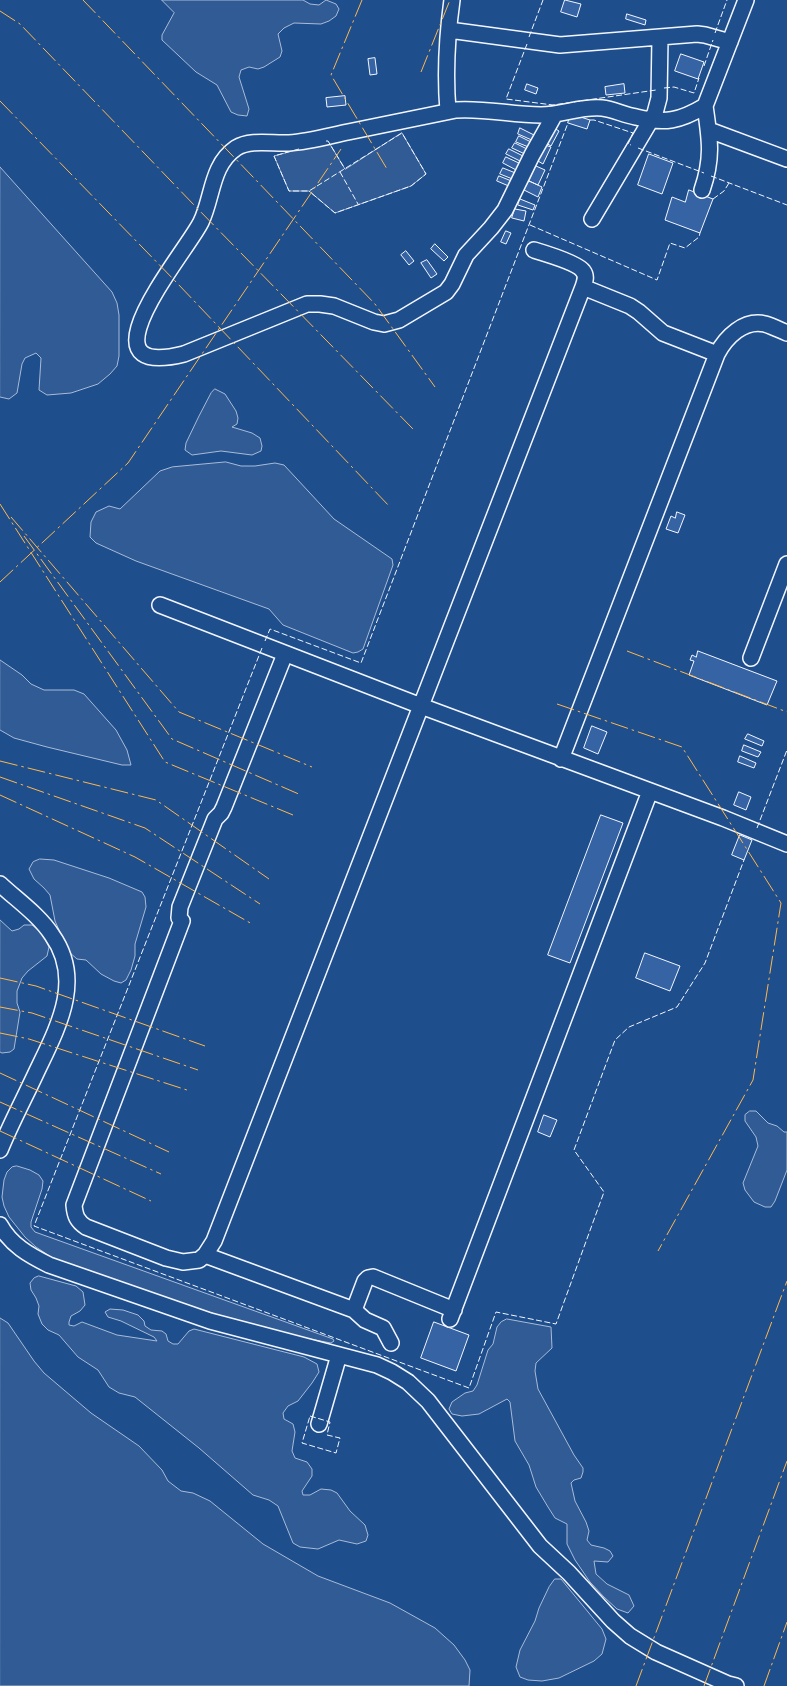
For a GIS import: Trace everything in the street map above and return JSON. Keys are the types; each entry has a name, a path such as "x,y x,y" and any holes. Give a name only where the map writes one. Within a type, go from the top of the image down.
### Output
{"street":[{"path":"448,112 446,92 448,30 452,0"},
{"path":"702,190 707,174 710,152 705,106 746,0"},
{"path":"448,30 560,45 705,35 730,42"},
{"path":"592,219 652,120 657,107 659,98 660,38"},
{"path":"555,114 505,210 466,255 446,292 399,320 384,324 374,322 334,306 307,304 184,354 156,359 146,356 140,350 137,343 137,334 148,303 200,224 207,208 216,174 227,157 235,149 250,144 293,143 474,108 522,114 555,114 603,108 636,117 666,121 680,119 705,106"},
{"path":"708,130 787,159"},
{"path":"285,654 224,807 215,819 180,907 179,913 182,921 74,1205 76,1218 86,1227 157,1255 183,1262 199,1260 205,1255 214,1241 586,278 584,271 578,266 534,250"},
{"path":"583,286 630,306 663,333 717,354"},
{"path":"561,759 721,346 739,328 750,324 763,324 787,333"},
{"path":"751,658 787,564"},
{"path":"160,605 561,759 724,818 787,844"},
{"path":"354,1310 365,1281 373,1277 452,1314 650,792"},
{"path":"0,884 52,934 62,953 67,987 65,1004 57,1029 0,1150"},
{"path":"0,1225 4,1233 18,1247 30,1256 49,1265 210,1321 368,1363 392,1372 408,1382 428,1401 540,1546 569,1573 613,1621 630,1636 656,1652 736,1686"},
{"path":"205,1255 354,1310 360,1317 383,1328 391,1343"},
{"path":"319,1424 339,1355"}],"shaded area":[{"path":"162,0 303,0 310,4 319,5 326,0 336,4 339,9 336,16 321,24 294,23 284,28 278,34 282,51 280,57 258,69 249,67 241,70 239,77 249,109 247,116 231,112 217,85 196,72 162,40 162,35 174,13"},
{"path":"402,133 426,174 411,186 335,213 309,191 289,191 274,156 328,141 345,169"},
{"path":"0,167 112,292 117,303 119,315 119,356 117,366 98,384 71,393 47,395 39,390 41,358 36,353 25,358 22,364 17,393 9,399 0,397"},
{"path":"215,389 225,394 236,411 237,424 232,427 252,433 260,438 261,451 252,455 221,451 192,455 185,450 186,443 199,416"},
{"path":"226,462 241,466 275,463 284,465 334,519 392,559 393,565 363,649 353,653 283,625 269,609 136,561 96,543 90,537 91,522 96,512 109,506 120,509 160,471 172,467"},
{"path":"0,660 22,675 31,684 44,690 74,690 84,694 116,730 127,750 131,765 122,765 47,747 14,738 0,730"},
{"path":"40,859 54,860 109,878 142,892 145,897 146,907 135,944 135,956 126,980 121,983 114,981 101,974 86,960 77,959 69,952 55,921 50,895 34,879 29,869 33,862"},
{"path":"0,920 12,931 24,925 32,925 42,933 49,947 47,956 22,978 17,991 17,1003 20,1012 14,1049 10,1052 2,1053 0,1052"},
{"path":"750,1111 756,1111 768,1123 787,1132 787,1170 771,1207 765,1207 754,1202 745,1190 743,1183 758,1146 756,1137 745,1121 745,1115"},
{"path":"17,1166 39,1175 43,1181 31,1222 31,1227 35,1232 333,1339 334,1341 331,1343 294,1336 231,1320 51,1257 25,1237 9,1217 4,1206 2,1197 4,1180 7,1172 12,1167"},
{"path":"39,1276 76,1286 83,1292 85,1305 80,1311 71,1316 69,1325 74,1326 82,1322 117,1335 157,1341 154,1337 121,1321 108,1317 105,1312 110,1309 123,1310 138,1315 144,1321 145,1326 151,1330 162,1331 166,1334 168,1341 173,1344 178,1344 189,1331 194,1329 304,1357 317,1364 319,1372 312,1383 298,1401 288,1406 283,1413 284,1419 293,1424 295,1432 292,1451 295,1458 307,1462 312,1469 312,1476 302,1491 303,1495 310,1495 321,1489 337,1493 350,1511 365,1525 368,1535 366,1541 357,1544 339,1540 318,1549 300,1547 293,1543 278,1506 269,1500 253,1495 199,1448 135,1397 119,1393 109,1387 98,1370 78,1357 59,1335 48,1330 42,1324 38,1314 39,1306 31,1290 30,1283"},
{"path":"0,1318 8,1323 44,1373 91,1413 139,1446 162,1470 168,1481 181,1491 193,1493 210,1501 263,1544 318,1576 390,1603 435,1628 454,1645 465,1660 470,1670 469,1686 0,1686"},
{"path":"507,1319 551,1327 552,1348 536,1363 535,1371 538,1389 583,1468 581,1478 571,1483 575,1501 589,1531 587,1540 591,1545 610,1551 613,1556 608,1562 594,1561 596,1574 607,1584 629,1595 634,1606 628,1613 617,1609 604,1597 590,1582 575,1560 567,1544 567,1524 555,1518 548,1507 536,1487 529,1465 515,1441 510,1402 507,1399 479,1414 462,1416 452,1414 449,1409 452,1402 465,1393 473,1391 477,1385 488,1350 493,1344 497,1327"},
{"path":"555,1579 561,1579 602,1629 606,1639 602,1654 594,1661 559,1678 542,1681 528,1680 520,1677 516,1667 520,1650 549,1587"}],"building":[{"path":"565,0 581,4 577,17 561,12"},
{"path":"627,14 646,20 645,25 626,19"},
{"path":"681,54 704,62 698,79 675,71"},
{"path":"375,58 377,74 370,75 368,59"},
{"path":"527,84 538,88 536,94 525,90"},
{"path":"624,84 625,93 606,95 605,87"},
{"path":"345,96 346,105 327,107 326,98"},
{"path":"571,114 590,120 587,129 568,123"},
{"path":"520,128 536,136 534,141 518,134"},
{"path":"554,128 559,131 551,146 546,143"},
{"path":"519,136 533,143 531,148 516,142"},
{"path":"515,143 529,150 527,155 512,148"},
{"path":"545,145 551,147 543,164 538,161"},
{"path":"509,149 525,157 522,162 506,154"},
{"path":"649,154 673,163 662,194 638,185"},
{"path":"506,157 521,164 518,171 503,163"},
{"path":"536,166 545,170 538,185 529,181"},
{"path":"503,168 518,174 515,180 500,174"},
{"path":"499,176 514,182 511,187 497,181"},
{"path":"529,181 542,187 538,197 524,190"},
{"path":"689,190 713,199 700,233 665,220 672,197 685,202"},
{"path":"520,199 535,205 533,210 518,205"},
{"path":"515,209 526,211 524,221 512,218"},
{"path":"506,231 511,233 506,244 501,242"},
{"path":"435,244 448,257 444,261 431,249"},
{"path":"406,251 414,261 409,265 401,255"},
{"path":"427,260 437,274 431,278 421,263"},
{"path":"677,512 685,515 678,533 666,529 671,516 675,518"},
{"path":"698,651 777,681 767,705 689,675 694,661 690,660 692,655 696,657"},
{"path":"592,726 607,732 598,754 584,748"},
{"path":"748,734 764,741 762,746 745,739"},
{"path":"744,745 761,752 758,757 742,751"},
{"path":"740,756 756,763 754,768 738,762"},
{"path":"739,792 751,797 746,810 734,805"},
{"path":"601,815 623,823 570,963 548,955"},
{"path":"740,835 752,840 744,860 732,855"},
{"path":"645,953 680,966 670,991 636,978"},
{"path":"544,1115 557,1120 550,1137 538,1132"},
{"path":"434,1322 469,1335 456,1371 421,1358"}],"fence":[{"path":"529,37 543,0"},
{"path":"715,33 727,0"},
{"path":"704,66 713,40"},
{"path":"527,44 506,99 553,105 656,90"},
{"path":"664,88 674,87 694,93 699,78"},
{"path":"590,120 633,133 628,144 631,145"},
{"path":"265,641 270,629 361,663 568,123"},
{"path":"299,149 274,156 289,191 309,191 402,133 426,174 411,186 335,213 309,191"},
{"path":"326,141 328,141 345,169"},
{"path":"638,148 704,173"},
{"path":"340,172 358,204"},
{"path":"711,176 787,205"},
{"path":"713,199 724,191 729,183"},
{"path":"530,225 657,280 670,243 685,248 699,237 700,233"},
{"path":"262,648 34,1226 469,1388 496,1312 556,1324 604,1192 574,1150 615,1040 629,1027 677,1007 705,963 744,860"},
{"path":"757,828 787,750"},
{"path":"310,1416 330,1422 327,1435 340,1438 336,1453 302,1443 310,1416"}],"power":[{"path":"83,0 375,304 435,387"},
{"path":"362,0 331,75 387,169"},
{"path":"421,72 450,0"},
{"path":"0,11 20,24 413,429"},
{"path":"0,101 178,284 390,507"},
{"path":"0,582 128,463 341,149"},
{"path":"0,504 165,762 293,815"},
{"path":"11,517 179,712 312,767"},
{"path":"24,536 172,739 301,795"},
{"path":"627,651 787,712"},
{"path":"557,704 682,747 781,903 753,1080 658,1251"},
{"path":"0,761 156,800 269,879"},
{"path":"0,777 145,828 260,904"},
{"path":"0,795 135,857 252,924"},
{"path":"0,978 36,986 205,1046"},
{"path":"0,1007 32,1013 198,1070"},
{"path":"0,1033 29,1039 190,1091"},
{"path":"0,1073 169,1152"},
{"path":"0,1102 161,1174"},
{"path":"0,1131 151,1201"},
{"path":"636,1686 787,1281"},
{"path":"704,1686 787,1461"},
{"path":"764,1686 787,1622"}]}
